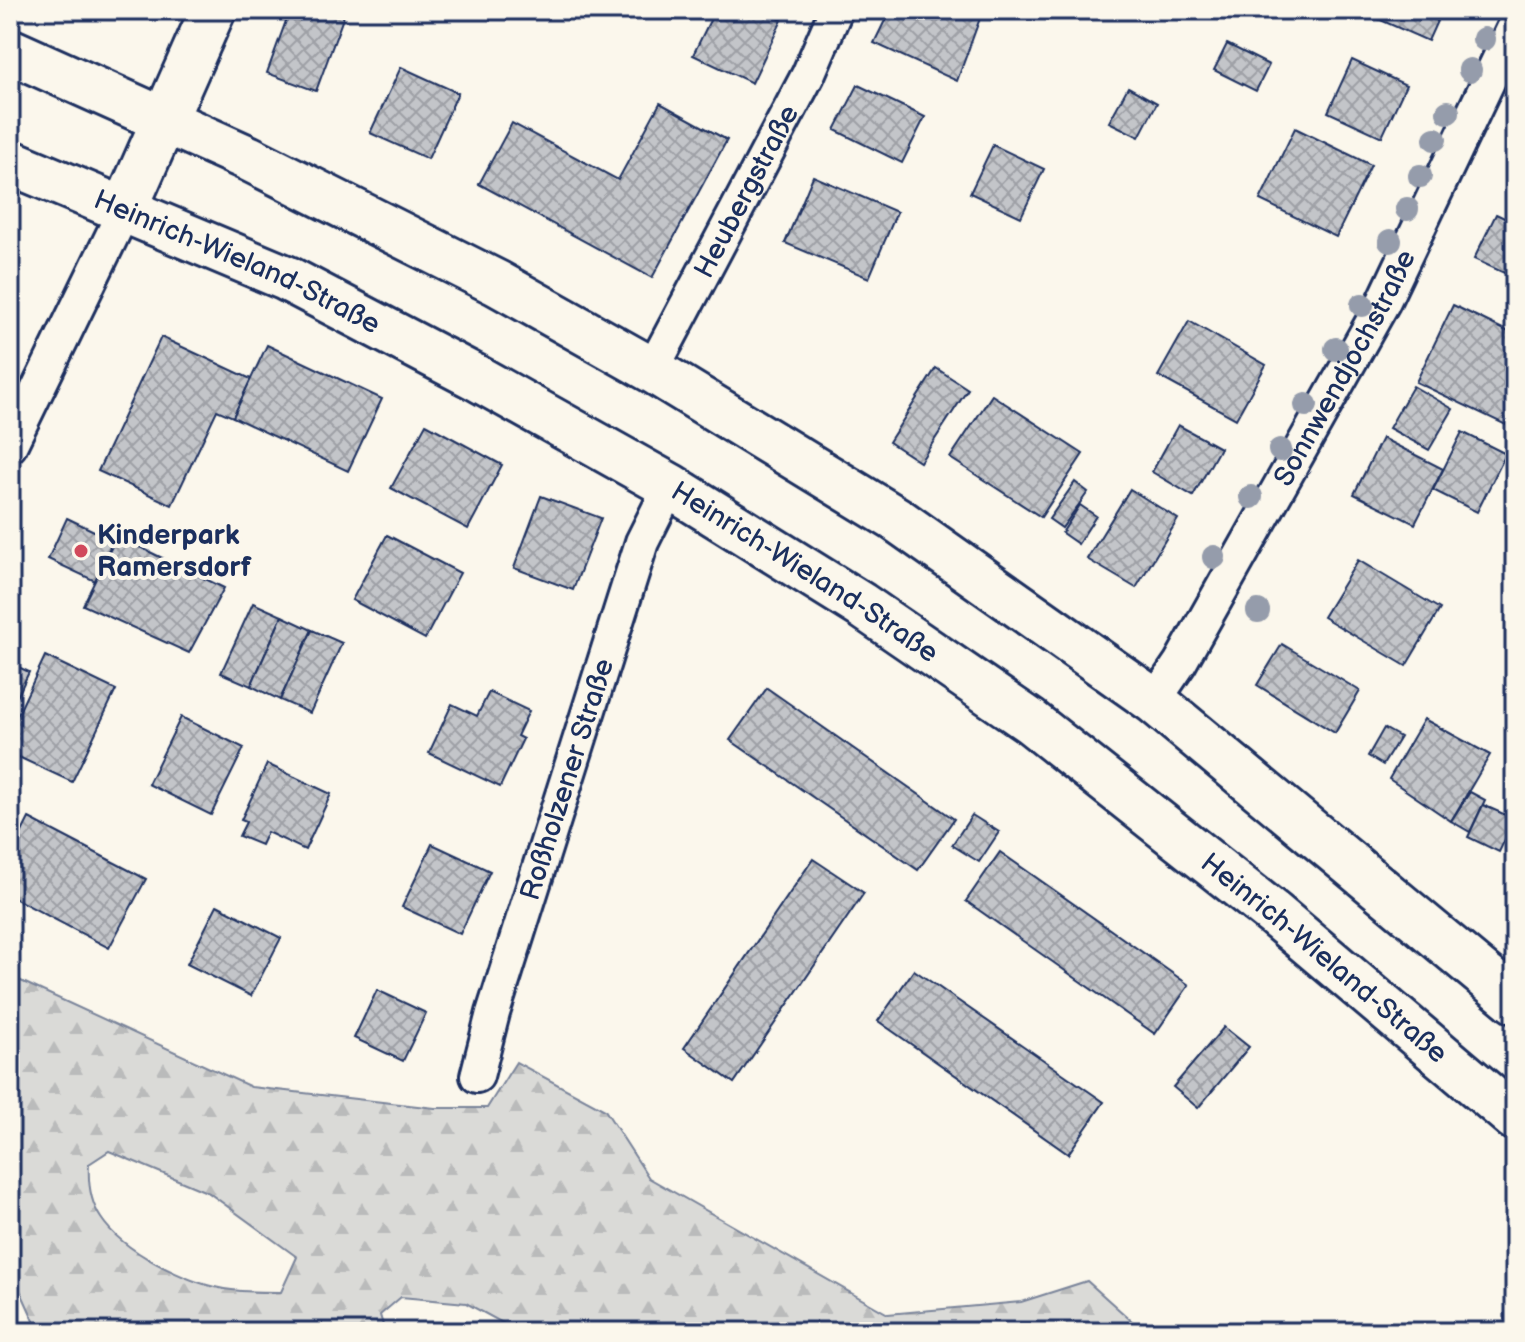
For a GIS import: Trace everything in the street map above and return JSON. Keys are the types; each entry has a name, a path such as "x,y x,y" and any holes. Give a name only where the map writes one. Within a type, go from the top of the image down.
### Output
{"main road":[{"path":"124,211 213,10"},
{"path":"10,51 165,120 442,254 652,370 896,519 1154,701 1515,1001"},
{"name":"Heinrich-Wieland-Straße","path":"10,162 286,278 477,378 670,486 861,605 1030,721 1274,914 1515,1118"}],"street":[{"name":"Heubergstraße","path":"652,370 808,75 836,10"},
{"name":"Sonnwendjochstraße","path":"1154,701 1180,663 1383,303 1515,25"},
{"path":"10,446 124,211"},
{"name":"Roßholzener Straße","path":"477,1076 493,1013 642,542 670,486"}],"green space":[{"path":"10,976 251,1087 435,1108 487,1108 516,1062 605,1110 649,1178 888,1314 1021,1302 1087,1281 1144,1332 519,1332 466,1303 401,1297 380,1315 385,1332 39,1332 10,1268","holes":["109,1151 209,1193 297,1257 281,1292 238,1291 209,1285 156,1264 140,1254 111,1231 101,1218 91,1192 89,1164"]}],"building":[{"path":"290,10 346,10 316,91 267,73"},
{"path":"613,10 636,10 632,19"},
{"path":"715,10 761,10 782,20 752,83 693,55"},
{"path":"890,10 983,10 957,81 874,43"},
{"path":"1358,10 1442,10 1428,41"},
{"path":"1227,44 1269,65 1256,91 1214,70"},
{"path":"1352,60 1406,85 1382,137 1328,112"},
{"path":"401,67 458,93 428,159 370,133"},
{"path":"858,85 925,117 902,163 835,130"},
{"path":"1128,87 1157,103 1139,137 1109,122"},
{"path":"660,103 727,140 652,278 479,184 512,123 618,180"},
{"path":"1295,128 1371,165 1336,237 1260,200"},
{"path":"993,145 1044,169 1021,217 970,193"},
{"path":"813,176 897,212 869,278 785,243"},
{"path":"1496,214 1515,223 1515,278 1474,259"},
{"path":"1453,305 1515,335 1515,405 1506,425 1416,382"},
{"path":"1189,321 1266,365 1236,419 1158,376"},
{"path":"161,337 251,379 233,417 217,410 172,505 98,471"},
{"path":"267,345 382,399 348,471 233,417"},
{"path":"936,368 968,389 920,462 889,442"},
{"path":"1413,386 1453,409 1429,450 1389,428"},
{"path":"992,395 1083,454 1041,517 950,458"},
{"path":"426,424 502,465 468,529 391,488"},
{"path":"1178,425 1220,448 1193,496 1152,472"},
{"path":"1462,432 1506,454 1477,512 1433,490"},
{"path":"1382,438 1443,469 1415,524 1354,494"},
{"path":"1075,482 1088,492 1062,528 1049,519"},
{"path":"1130,489 1178,519 1136,588 1087,559"},
{"path":"541,496 601,518 573,590 514,568"},
{"path":"1080,505 1096,516 1078,544 1062,533"},
{"path":"67,518 113,540 95,581 48,559"},
{"path":"387,535 460,573 425,639 352,600"},
{"path":"117,536 224,588 189,653 83,605"},
{"path":"1358,560 1440,609 1406,666 1323,617"},
{"path":"253,603 282,616 251,686 221,673"},
{"path":"282,616 312,630 280,700 251,686"},
{"path":"312,630 342,643 310,713 280,700"},
{"path":"1282,644 1360,691 1335,733 1257,685"},
{"path":"45,656 116,690 72,782 10,753 10,731"},
{"path":"10,663 29,672 10,712"},
{"path":"767,688 954,819 918,870 730,740"},
{"path":"489,692 529,711 517,736 523,739 500,787 429,753 452,704 477,716"},
{"path":"181,717 244,748 211,815 148,784"},
{"path":"1424,719 1490,755 1451,821 1389,779"},
{"path":"1384,728 1400,737 1383,765 1368,756"},
{"path":"267,764 331,794 305,850 267,832 261,845 239,836 246,822 241,820"},
{"path":"1470,792 1485,800 1470,832 1451,821"},
{"path":"1483,805 1515,819 1499,852 1468,837"},
{"path":"972,815 999,832 979,862 952,845"},
{"path":"29,818 146,879 109,948 10,896 10,856"},
{"path":"432,844 490,871 460,934 402,907"},
{"path":"1000,852 1189,985 1155,1034 966,901"},
{"path":"813,859 864,893 734,1083 684,1048"},
{"path":"217,905 281,938 251,996 187,964"},
{"path":"914,970 1104,1102 1068,1154 878,1021"},
{"path":"377,990 426,1013 403,1061 354,1038"},
{"path":"1224,1027 1249,1047 1198,1108 1173,1087"}],"place":[{"name":"Kinderpark Ramersdorf","path":"81,551"}]}
